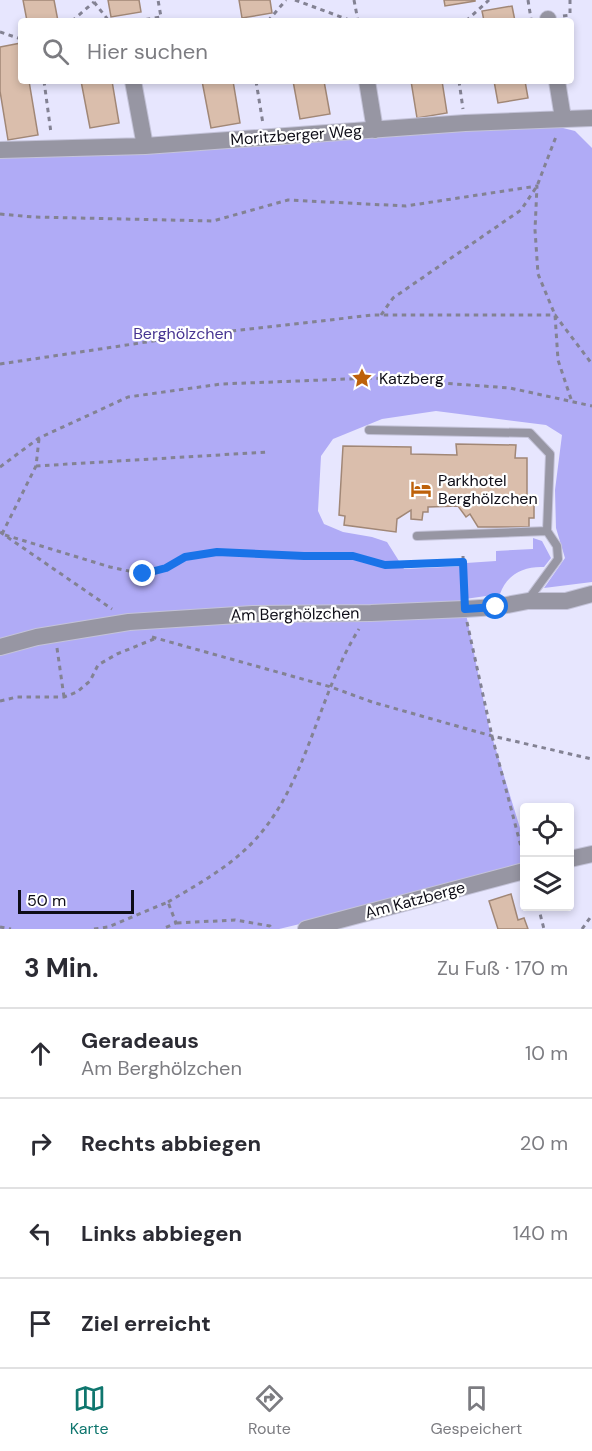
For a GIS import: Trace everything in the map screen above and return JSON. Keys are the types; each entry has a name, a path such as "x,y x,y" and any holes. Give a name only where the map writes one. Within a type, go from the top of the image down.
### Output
{"street":[{"path":"134,84 145,146"},
{"path":"367,84 375,130"},
{"path":"557,84 562,118"},
{"name":"Moritzberger Weg","path":"0,150 145,146 465,123 592,118"},
{"name":"Am Berghölzchen","path":"0,647 55,634 129,622 253,614 465,609 496,607 528,601 566,600 592,594"},
{"path":"574,859 592,854"},
{"name":"Am Katzberge","path":"306,929 520,872"}],"lane":[{"path":"369,430 530,433 550,454 547,531 557,546 558,559 528,601"},
{"path":"417,536 547,531"}],"path":[{"path":"154,18 160,17 158,0"},
{"path":"271,18 286,0"},
{"path":"294,0 343,18"},
{"path":"354,0 357,18"},
{"path":"469,18 489,0"},
{"path":"528,0 541,18"},
{"path":"75,18 94,1 107,18"},
{"path":"0,32 18,38"},
{"path":"44,84 52,147"},
{"path":"256,84 265,137"},
{"path":"459,84 465,123"},
{"path":"381,315 393,298 520,210 537,186 562,118"},
{"path":"0,214 33,218 213,221 288,200 406,206 537,186"},
{"path":"537,186 535,230 538,274 555,315 592,363"},
{"path":"0,364 180,337 381,315 555,315"},
{"path":"555,315 558,360 572,402"},
{"path":"0,467 39,438 128,397 221,384 373,378 510,388 592,406"},
{"path":"0,533 36,466 39,438"},
{"path":"36,466 268,452"},
{"path":"0,533 110,567 143,574 166,568 185,557 217,552 353,556 385,565 463,562"},
{"path":"0,533 108,607"},
{"path":"463,556 465,609"},
{"path":"94,929 109,928 168,902 207,879 248,848 278,810 304,755 331,687 357,632 371,613"},
{"path":"129,622 155,639 331,687 372,702 492,736 592,759"},
{"path":"468,633 524,857"},
{"path":"55,634 64,697"},
{"path":"0,701 17,697 64,697 77,692 90,681 98,665 117,654 155,639"},
{"path":"168,902 177,923"},
{"path":"539,911 544,929"},
{"path":"582,929 592,915"},
{"path":"162,929 177,923 235,920 270,926 272,929"},
{"path":"0,927 12,929"}],"green space":[{"name":"Berghölzchen","path":"551,125 575,131 592,148 592,582 544,588 565,558 556,528 555,490 562,435 546,425 436,411 382,419 333,439 321,456 318,511 324,524 343,532 387,542 404,569 466,566 466,563 496,561 496,551 533,549 533,538 542,541 551,558 544,567 530,568 512,576 500,594 465,599 465,609 489,727 520,828 520,864 350,912 279,929 0,929 0,156"}],"building":[{"path":"23,0 54,0 57,18 26,18"},
{"path":"108,0 139,0 141,12 111,17"},
{"path":"239,0 270,0 272,13 242,18"},
{"path":"444,0 475,0 475,1 445,6"},
{"path":"512,6 514,18 483,18 482,11"},
{"path":"18,44 18,84 30,84 38,135 8,140 0,91 0,47"},
{"path":"82,84 112,84 119,123 90,128"},
{"path":"203,84 234,84 240,123 211,128"},
{"path":"294,84 325,84 330,114 300,119"},
{"path":"411,84 442,84 447,113 417,118"},
{"path":"495,84 526,84 528,98 498,103"},
{"path":"456,444 516,445 515,458 527,458 527,505 534,505 534,518 529,518 529,527 478,527 470,514 466,517 458,506 428,507 428,512 423,512 422,520 411,519 411,510 397,519 396,532 344,525 345,516 339,515 343,446 411,447 411,454 457,455"},
{"path":"511,894 518,920 524,918 528,929 498,929 489,901"}],"place":[{"name":"Katzberg","path":"362,378"},
{"name":"Parkhotel Berghölzchen","path":"421,489"}],"route":[{"path":"143,574 166,568 185,557 217,552 353,556 385,565 405,566 463,562 465,609 496,607"}]}
